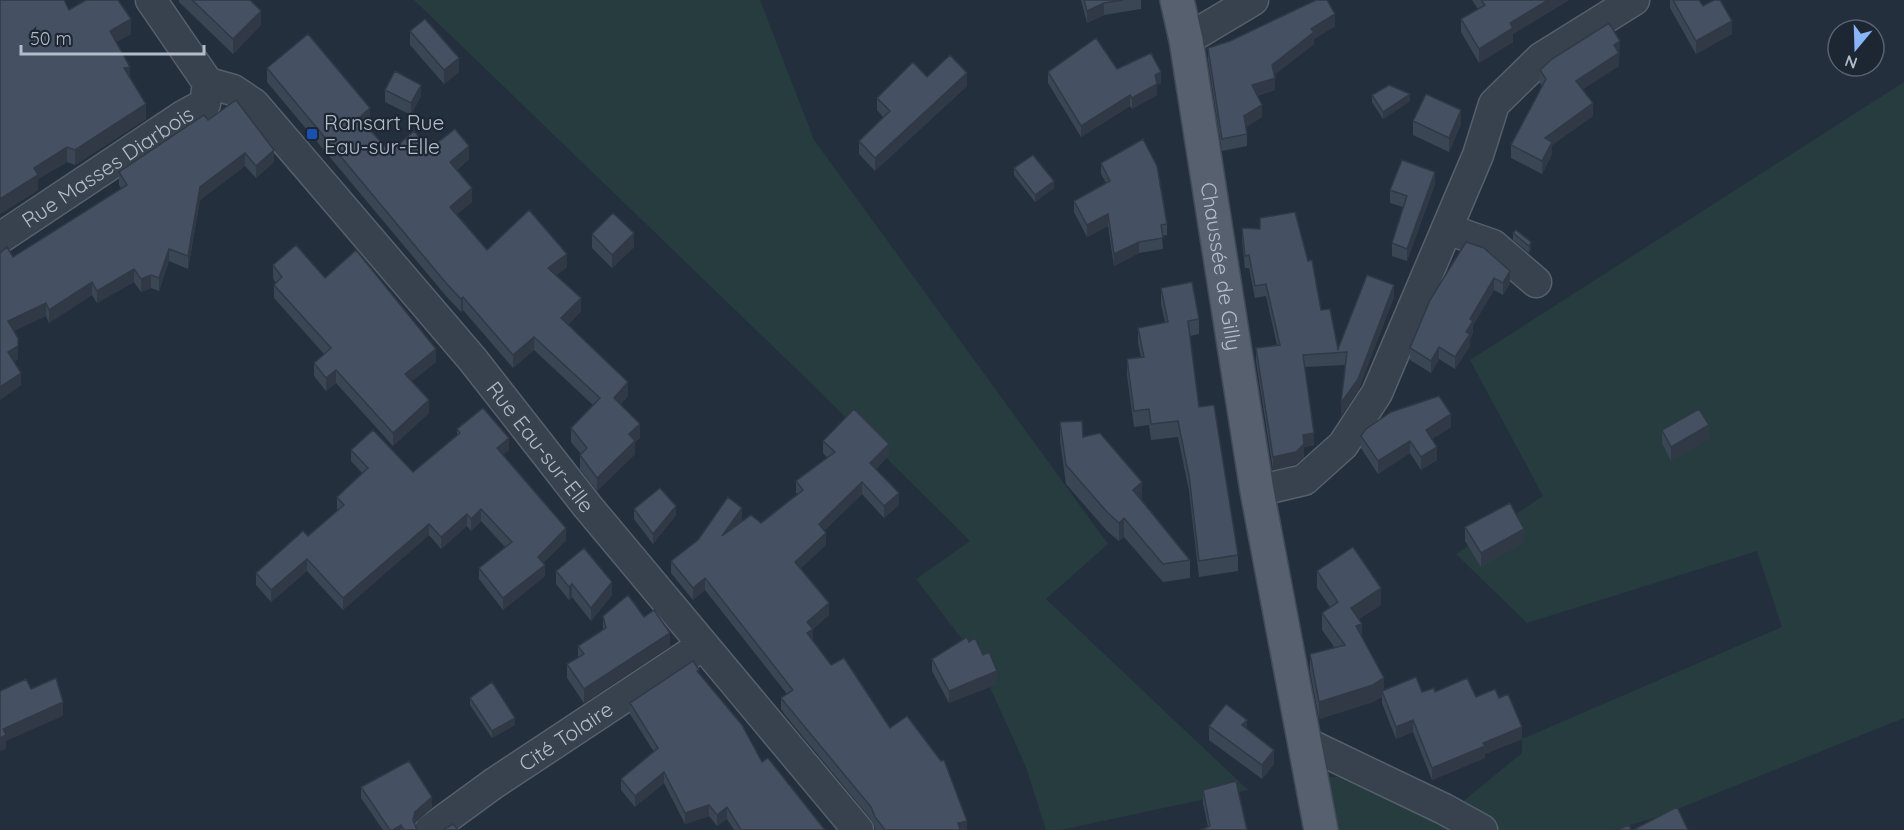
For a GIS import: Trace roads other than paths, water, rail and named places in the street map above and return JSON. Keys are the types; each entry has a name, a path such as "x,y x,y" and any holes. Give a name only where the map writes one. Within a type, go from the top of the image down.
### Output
{"main road":[{"name":"Chaussée de Gilly","path":"1177,0 1186,40 1257,491 1321,830"}],"street":[{"name":"Rue Masses Diarbois","path":"0,238 205,104 208,83 151,0"},
{"path":"1186,40 1253,0"},
{"path":"1257,491 1304,480 1343,445 1377,393 1478,155 1494,104 1541,58 1634,0"},
{"name":"Rue Eau-sur-Elle","path":"208,83 233,90 254,104 473,360 588,507 858,830"},
{"path":"1447,229 1493,245 1536,282"},
{"name":"Cité Tolaire","path":"430,830 493,784 703,645"},
{"path":"1304,742 1444,808 1482,830"}],"place":[{"name":"Ransart Rue Eau-sur-Elle","path":"312,134"}]}
